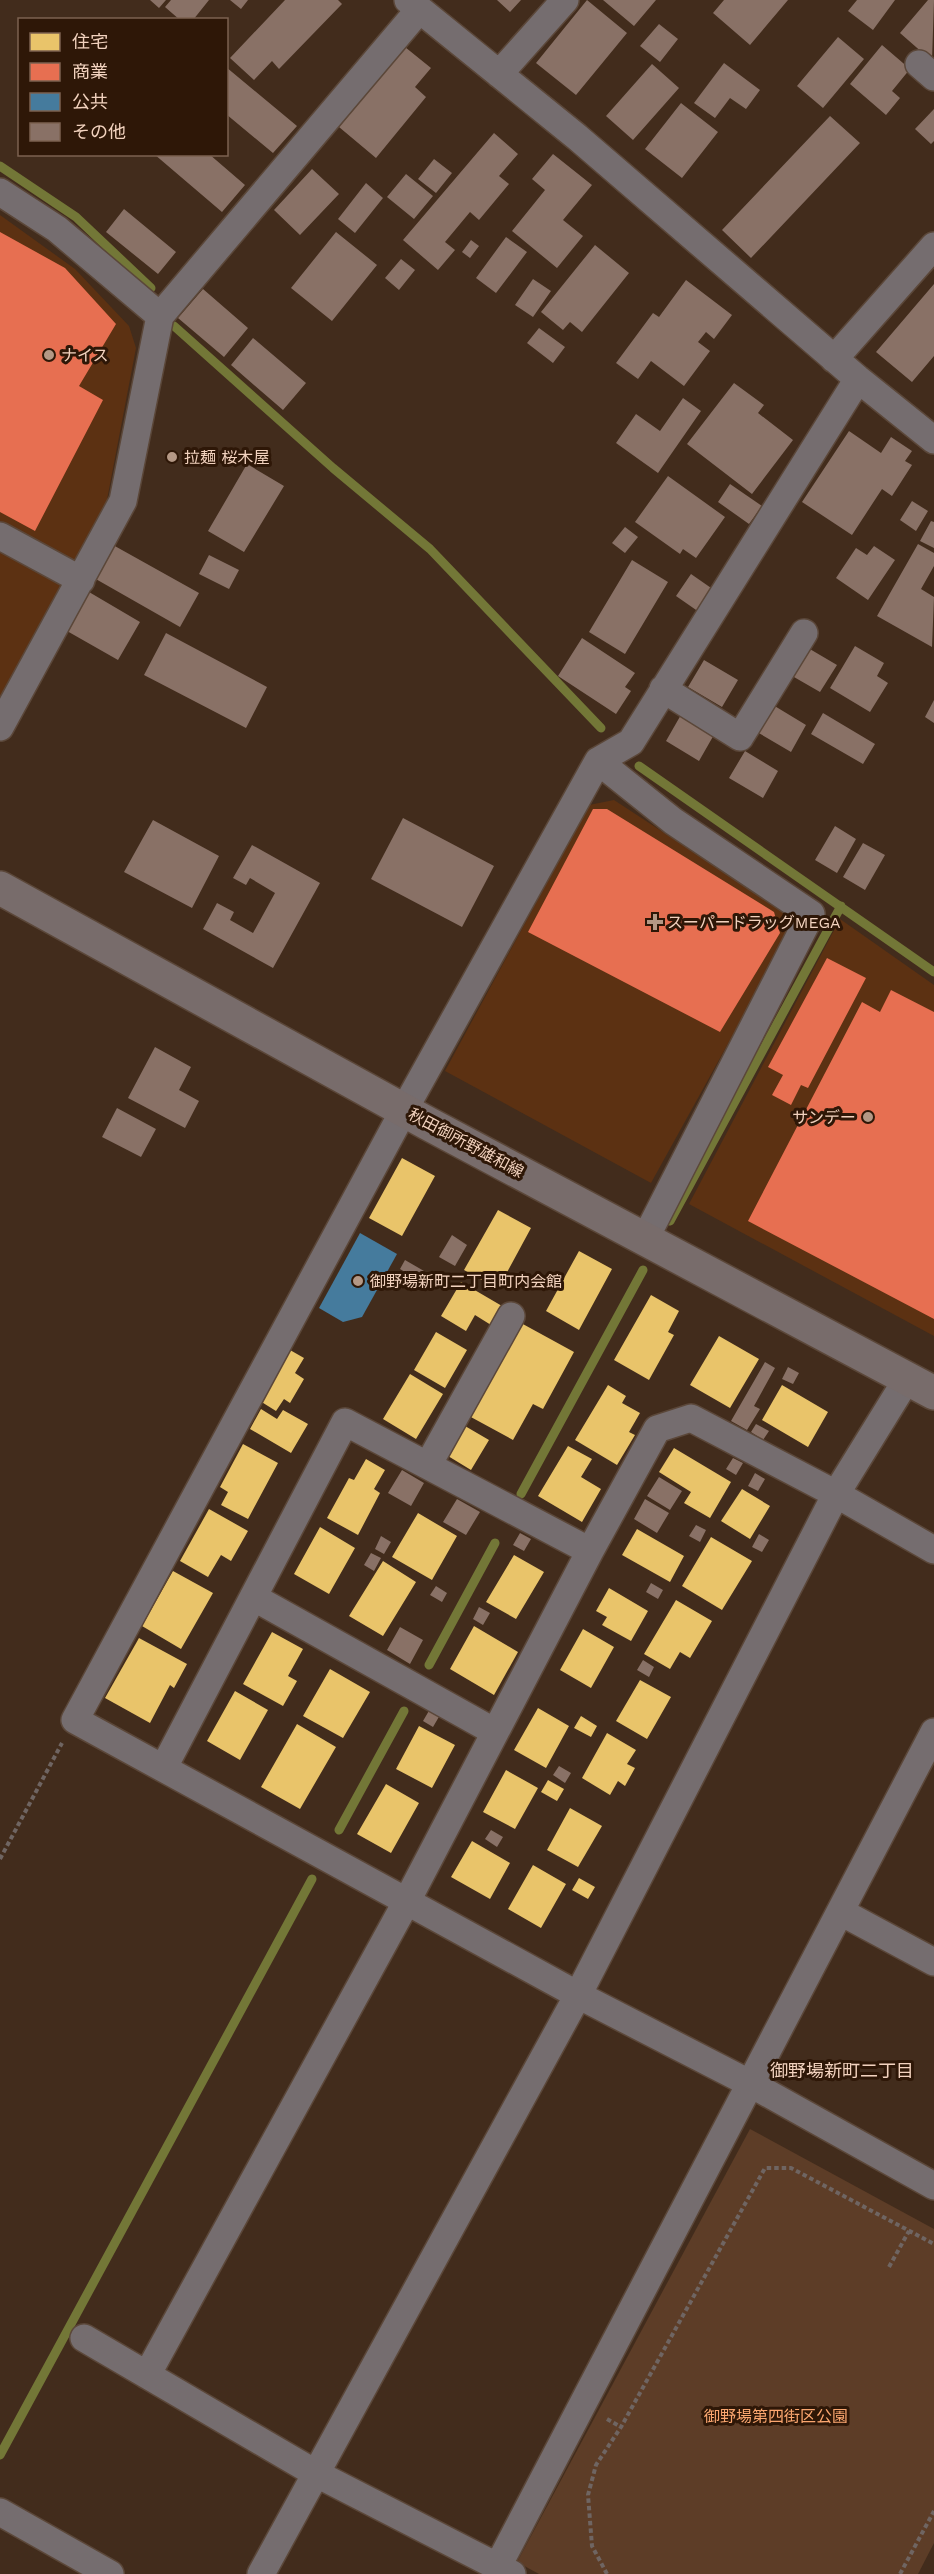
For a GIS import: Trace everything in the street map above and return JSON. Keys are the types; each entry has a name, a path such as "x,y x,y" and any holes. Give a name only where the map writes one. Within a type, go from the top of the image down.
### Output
{"main road":[{"name":"秋田御所野雄和線","path":"0,888 404,1110 921,1386"}],"street":[{"path":"499,74 565,0"},
{"path":"0,727 123,501 160,316 414,5 577,137 834,359 934,440"},
{"path":"0,192 57,229 160,316"},
{"path":"834,359 934,246"},
{"path":"858,379 631,742 598,761 404,1110 75,1720 408,1899 578,1995 751,2084 934,2186"},
{"path":"0,536 81,580"},
{"path":"663,690 740,737 804,633"},
{"path":"598,761 673,821 812,914 645,1239"},
{"path":"428,1466 511,1317"},
{"path":"261,2574 578,1995 836,1494 921,1386"},
{"path":"147,2375 408,1899 590,1551 657,1429 691,1418 836,1494 934,1550"},
{"path":"164,1767 345,1422 590,1551"},
{"path":"253,1597 495,1732"},
{"path":"84,2338 315,2473 505,2570 751,2084 931,1745"},
{"path":"842,1912 934,1962"},
{"path":"0,2512 110,2574"}],"path":[{"path":"0,1859 75,1720"},
{"path":"607,2574 592,2546 588,2495 596,2465 621,2427 765,2168 791,2168 934,2244"},
{"path":"889,2266 909,2231"},
{"path":"900,2574 934,2511"}],"shaded area":[{"path":"0,215 75,269 129,326 136,348 106,505 0,707"},
{"path":"614,800 782,910 788,935 651,1183 445,1071 589,805"},
{"name":"サンデー","path":"840,919 934,985 934,1336 689,1204"}],"green space":[{"name":"御野場第四街区公園","path":"750,2129 934,2229 934,2543 918,2574 539,2574 517,2562"}],"building: 住宅":[{"path":"402,1158 435,1176 402,1236 369,1218"},
{"path":"498,1210 531,1228 498,1289 464,1270"},
{"path":"579,1251 612,1269 579,1330 546,1311"},
{"path":"461,1282 502,1306 491,1325 475,1315 466,1331 441,1316"},
{"path":"651,1295 679,1311 668,1332 674,1335 649,1380 614,1360"},
{"path":"521,1323 574,1352 543,1409 533,1404 513,1440 469,1416"},
{"path":"436,1332 467,1350 445,1388 414,1370"},
{"path":"719,1336 759,1359 730,1408 690,1385"},
{"path":"290,1350 304,1358 295,1373 304,1379 290,1403 284,1399 276,1411 260,1401"},
{"path":"410,1374 443,1394 416,1439 383,1419"},
{"path":"608,1385 626,1396 622,1403 640,1413 629,1432 635,1435 617,1465 575,1440"},
{"path":"782,1385 828,1412 808,1447 762,1420"},
{"path":"261,1409 277,1419 283,1410 308,1424 291,1453 250,1429"},
{"path":"465,1426 489,1440 471,1470 448,1456"},
{"path":"243,1444 278,1463 248,1519 221,1505 228,1492 220,1487"},
{"path":"568,1446 592,1459 581,1477 601,1489 582,1522 538,1496"},
{"path":"674,1448 731,1482 710,1518 684,1503 691,1492 659,1472"},
{"path":"366,1459 385,1470 374,1489 380,1493 358,1535 327,1518 349,1478 354,1480"},
{"path":"742,1489 770,1506 750,1539 721,1521"},
{"path":"209,1509 248,1531 231,1561 221,1555 208,1577 180,1561"},
{"path":"418,1513 457,1536 432,1580 392,1557"},
{"path":"320,1527 355,1548 329,1594 294,1574"},
{"path":"637,1529 684,1556 670,1582 622,1555"},
{"path":"711,1537 752,1561 722,1610 682,1586"},
{"path":"514,1555 544,1572 516,1619 486,1602"},
{"path":"383,1561 416,1582 383,1636 349,1616"},
{"path":"173,1571 213,1593 181,1649 142,1626"},
{"path":"609,1588 648,1611 631,1641 602,1625 607,1617 596,1611"},
{"path":"676,1600 712,1621 690,1658 680,1652 670,1669 644,1654"},
{"path":"474,1626 518,1652 494,1695 450,1669"},
{"path":"583,1629 614,1647 591,1688 560,1670"},
{"path":"272,1632 303,1649 288,1676 297,1681 283,1706 243,1684"},
{"path":"139,1638 187,1664 174,1688 170,1685 150,1723 105,1698"},
{"path":"330,1669 370,1692 343,1738 303,1716"},
{"path":"640,1680 671,1697 647,1739 616,1721"},
{"path":"235,1691 268,1710 240,1760 207,1741"},
{"path":"538,1708 569,1726 546,1768 514,1750"},
{"path":"581,1716 597,1726 591,1737 574,1728"},
{"path":"297,1724 336,1747 300,1809 261,1787"},
{"path":"419,1726 455,1745 432,1788 396,1769"},
{"path":"607,1733 636,1750 627,1764 635,1768 625,1786 618,1781 610,1795 582,1778"},
{"path":"506,1770 538,1788 515,1829 483,1812"},
{"path":"548,1780 564,1789 557,1801 541,1792"},
{"path":"386,1784 419,1803 391,1853 357,1834"},
{"path":"570,1808 602,1826 578,1867 547,1850"},
{"path":"472,1841 510,1863 490,1899 451,1877"},
{"path":"533,1865 566,1884 541,1928 508,1909"},
{"path":"579,1878 595,1887 588,1899 572,1890"}],"building: 商業":[{"name":"ナイス","path":"0,232 65,268 116,324 79,386 103,400 35,531 0,512"},
{"name":"スーパードラッグMEGA","path":"593,809 607,809 774,912 780,933 720,1032 528,932"},
{"path":"827,958 866,978 808,1088 801,1085 791,1105 772,1095 783,1075 768,1067"},
{"name":"サンデー","path":"891,990 934,1012 934,1319 748,1221 862,1002 880,1012"}],"building: 公共":[{"name":"御野場新町二丁目町内会館","path":"360,1233 397,1254 362,1317 343,1322 319,1308"}],"building: その他":[{"path":"150,0 166,0 159,8"},
{"path":"171,0 209,0 195,18 178,18 165,7"},
{"path":"230,0 248,0 241,9"},
{"path":"285,0 338,0 342,4 279,69 272,61 254,80 230,58"},
{"path":"497,0 521,0 510,12"},
{"path":"587,0 627,33 576,95 536,63"},
{"path":"603,0 656,0 634,26"},
{"path":"724,0 788,0 750,45 713,13"},
{"path":"857,0 895,0 873,30 848,11"},
{"path":"928,0 934,0 932,61 900,33"},
{"path":"659,24 678,39 660,62 640,46"},
{"path":"838,37 864,59 823,108 797,86"},
{"path":"882,45 910,69 892,91 900,98 886,115 850,84"},
{"path":"405,47 431,68 415,87 426,97 376,158 339,127"},
{"path":"724,63 760,90 746,109 730,98 715,118 694,103"},
{"path":"652,64 679,88 633,140 606,116"},
{"path":"228,69 297,126 273,153 228,116"},
{"path":"681,103 718,132 682,178 645,149"},
{"path":"934,109 934,141 931,144 915,129"},
{"path":"830,116 860,143 751,258 722,230"},
{"path":"494,133 518,154 499,176 509,184 479,220 470,212 445,242 455,250 438,270 403,240"},
{"path":"553,154 592,185 563,220 583,236 557,268 512,231 545,190 532,179"},
{"path":"156,156 211,156 245,185 222,212"},
{"path":"434,159 452,173 436,193 418,179"},
{"path":"312,169 339,194 300,235 274,210"},
{"path":"406,174 433,196 414,219 387,197"},
{"path":"366,183 383,198 355,233 338,219"},
{"path":"124,209 176,252 158,274 106,232"},
{"path":"336,232 377,265 332,321 291,288"},
{"path":"506,237 527,252 496,293 476,278"},
{"path":"471,240 479,246 470,258 462,252"},
{"path":"595,245 629,273 582,332 570,322 563,330 541,312"},
{"path":"401,259 415,270 399,290 385,278"},
{"path":"533,279 551,291 533,317 515,305"},
{"path":"686,280 732,315 714,339 706,332 698,342 710,351 684,386 651,361 638,379 616,363 653,313 659,317"},
{"path":"934,284 934,356 912,382 876,352"},
{"path":"203,289 248,328 224,357 178,318"},
{"path":"539,328 565,347 553,363 527,343"},
{"path":"253,338 306,383 283,410 231,365"},
{"path":"734,383 764,405 758,413 793,440 752,494 687,444"},
{"path":"683,398 701,411 658,473 616,443 636,414 660,431"},
{"path":"849,431 881,453 891,437 912,451 905,461 912,465 892,496 882,489 852,535 802,502"},
{"path":"247,464 284,486 244,552 208,531"},
{"path":"668,476 725,517 696,558 683,549 680,554 635,522"},
{"path":"730,484 762,506 749,524 718,502"},
{"path":"912,501 928,511 916,531 900,520"},
{"path":"931,521 934,522 934,548 920,541"},
{"path":"625,527 638,537 625,553 612,543"},
{"path":"918,544 934,553 934,566 921,589 934,597 932,647 877,616"},
{"path":"113,545 199,593 180,627 94,578"},
{"path":"874,546 895,560 868,600 836,578 856,548 867,555"},
{"path":"209,555 239,570 229,589 199,574"},
{"path":"632,560 668,582 625,654 589,632"},
{"path":"691,574 714,590 699,612 676,596"},
{"path":"89,592 140,622 118,660 67,631"},
{"path":"166,633 267,687 246,728 144,675"},
{"path":"582,638 635,673 625,687 631,691 616,714 558,676"},
{"path":"803,645 837,665 820,692 787,673"},
{"path":"855,646 884,663 877,676 888,683 870,712 830,688"},
{"path":"704,660 738,680 722,707 688,687"},
{"path":"934,700 934,723 925,717"},
{"path":"773,705 806,725 791,752 757,732"},
{"path":"682,713 715,733 699,761 666,741"},
{"path":"823,713 875,744 863,764 811,734"},
{"path":"745,751 778,771 763,798 729,778"},
{"path":"403,818 494,866 462,927 371,879"},
{"path":"153,820 219,856 192,908 124,872"},
{"path":"835,826 856,839 837,873 815,860"},
{"path":"863,843 885,855 865,890 843,877"},
{"path":"252,845 320,883 273,968 203,929 217,903 234,912 230,920 253,933 275,893 250,878 246,885 233,878"},
{"path":"155,1047 191,1067 179,1090 199,1101 185,1128 128,1098"},
{"path":"117,1108 156,1129 141,1157 102,1137"},
{"path":"452,1235 467,1245 455,1266 439,1257"},
{"path":"405,1260 424,1271 418,1280 400,1269"},
{"path":"765,1362 775,1368 754,1406 760,1409 747,1430 731,1421"},
{"path":"788,1367 799,1373 793,1384 782,1379"},
{"path":"756,1424 769,1431 763,1440 751,1432"},
{"path":"733,1458 743,1463 736,1475 726,1469"},
{"path":"402,1470 424,1483 411,1506 388,1493"},
{"path":"755,1473 765,1479 758,1491 748,1486"},
{"path":"659,1477 682,1491 670,1510 647,1496"},
{"path":"457,1499 480,1512 466,1535 443,1522"},
{"path":"645,1499 669,1513 657,1533 634,1519"},
{"path":"696,1525 706,1530 700,1542 689,1536"},
{"path":"520,1533 531,1539 524,1551 513,1545"},
{"path":"759,1534 769,1540 762,1552 752,1547"},
{"path":"381,1536 391,1542 384,1554 375,1549"},
{"path":"371,1553 381,1558 374,1571 364,1565"},
{"path":"651,1583 663,1590 658,1599 646,1592"},
{"path":"436,1586 447,1593 442,1602 430,1595"},
{"path":"479,1607 490,1613 483,1625 473,1619"},
{"path":"400,1627 423,1640 410,1664 387,1650"},
{"path":"643,1660 654,1667 649,1677 637,1670"},
{"path":"430,1709 440,1715 433,1727 423,1721"},
{"path":"559,1766 571,1773 565,1783 553,1775"},
{"path":"491,1830 503,1837 497,1847 485,1839"}],"waterway":[{"path":"0,166 76,217 151,288"},
{"path":"174,326 333,468 430,549 601,728"},
{"path":"639,766 934,972"},
{"path":"670,1221 841,906"},
{"path":"521,1494 643,1270"},
{"path":"429,1665 495,1543"},
{"path":"339,1830 404,1711"},
{"path":"0,2455 312,1879"}],"place":[{"name":"ナイス","path":"49,355"},
{"name":"拉麺 桜木屋","path":"172,457"},
{"name":"スーパードラッグMEGA","path":"655,922"},
{"name":"サンデー","path":"868,1117"},
{"name":"御野場新町二丁目町内会館","path":"358,1281"}],"district":[{"name":"御野場新町二丁目","path":"842,2070"}]}
